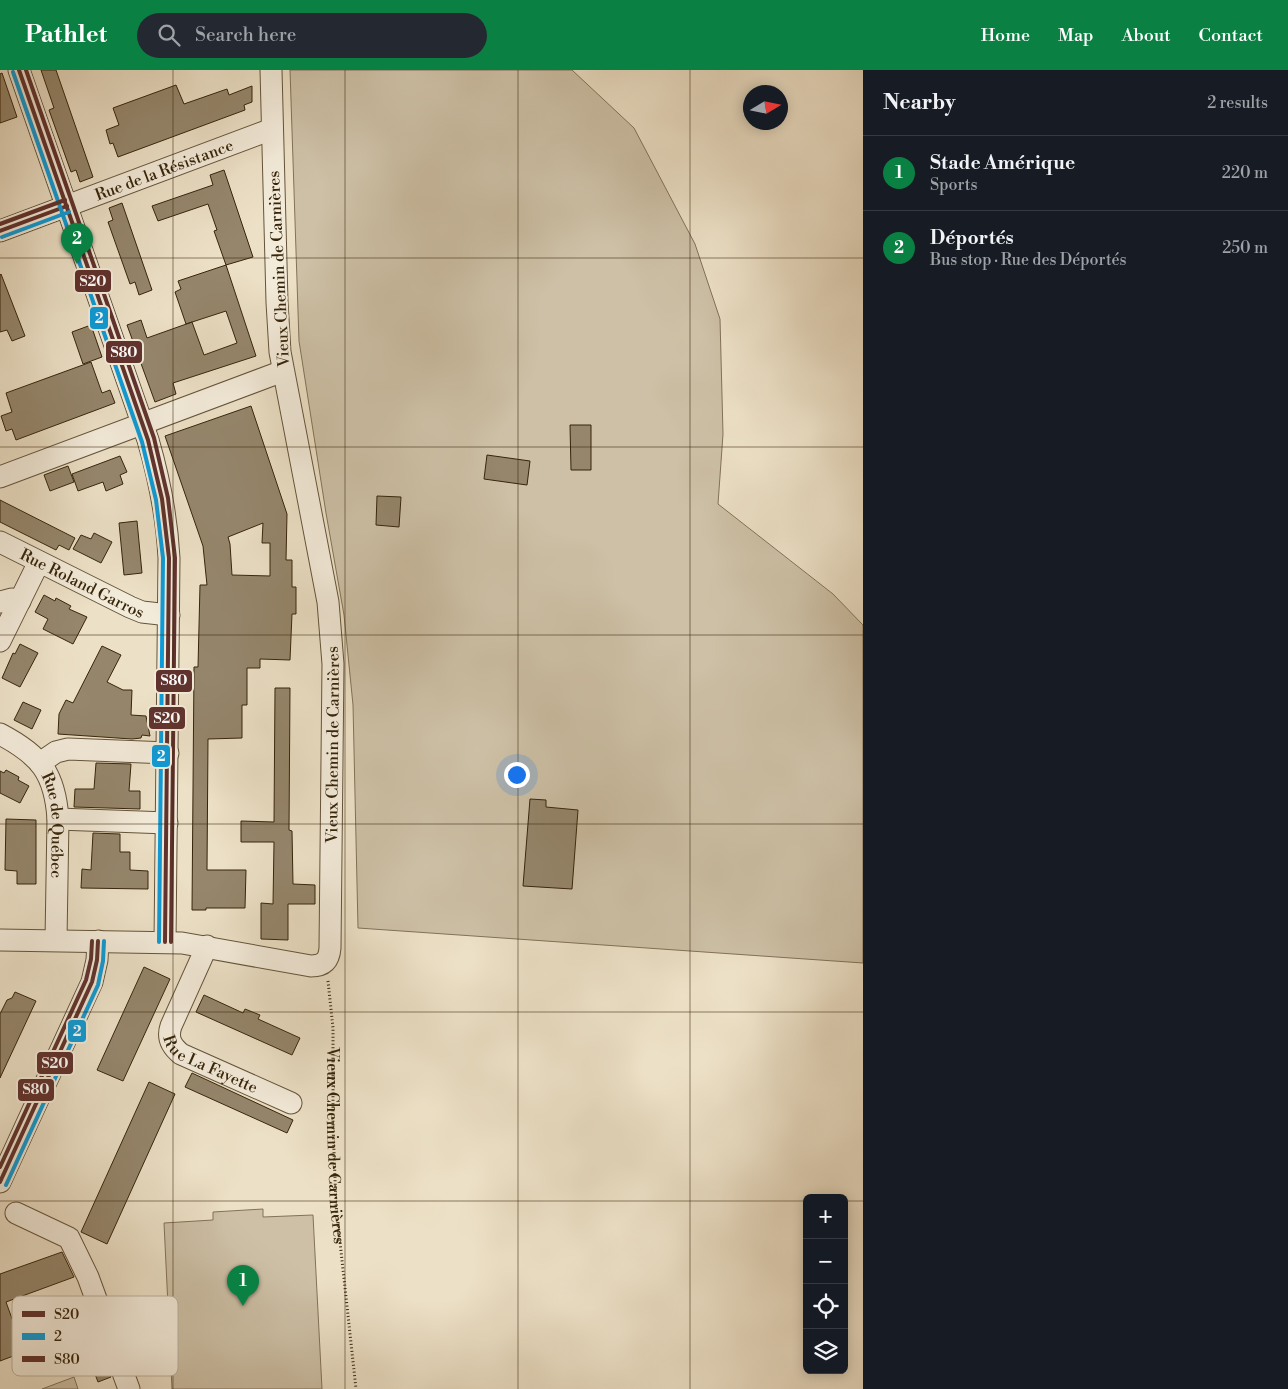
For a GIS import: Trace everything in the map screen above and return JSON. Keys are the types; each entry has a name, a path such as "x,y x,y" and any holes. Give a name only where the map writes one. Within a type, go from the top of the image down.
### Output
{"street":[{"path":"19,70 143,424 156,468 167,529 169,615 165,942"},
{"name":"Vieux Chemin de Carnières","path":"271,70 278,322 283,371 328,602 333,664 330,948 328,958 324,964"},
{"name":"Rue de la Résistance","path":"0,231 272,129"},
{"path":"0,476 283,371"},
{"name":"Rue Roland Garros","path":"0,542 130,607 142,612 169,615"},
{"path":"0,641 10,601 39,562"},
{"name":"Rue de Québec","path":"0,734 28,750 40,763 50,780 56,800 58,819 56,940"},
{"path":"40,763 56,752 68,749 168,753"},
{"path":"58,819 167,823"},
{"path":"0,940 165,942 206,946 306,966 324,964"},
{"path":"0,1182 92,982 97,960 98,941"},
{"name":"Rue La Fayette","path":"206,946 171,1026 169,1038 172,1045 181,1054 291,1103"},
{"path":"16,1214 69,1238 95,1296"},
{"path":"124,1376 129,1389"}],"path":[{"name":"Vieux Chemin de Carnières","path":"324,964 331,1001 333,1028 333,1125 336,1205 356,1389"}],"shaded area":[{"path":"290,70 572,70 634,128 695,244 720,319 723,434 718,504 833,594 863,625 863,963 358,928 353,705 344,615 299,341"},
{"path":"263,1209 263,1217 313,1215 322,1389 172,1389 171,1376 178,1376 178,1296 168,1296 164,1223 213,1220 213,1212"},
{"path":"74,1377 78,1389 42,1389"}],"building":[{"path":"41,70 56,70 93,177 80,182 76,170 71,172 49,110 54,108"},
{"path":"2,73 17,117 0,123 0,74"},
{"path":"176,85 184,104 227,89 229,95 252,86 252,102 244,105 245,110 118,157 113,143 110,144 106,130 119,125 113,108"},
{"path":"224,170 253,257 226,265 214,231 217,230 208,204 158,221 152,206 213,185 210,175"},
{"path":"122,203 152,290 139,295 135,282 130,284 108,222 113,220 109,208"},
{"path":"226,265 256,356 173,383 176,394 155,402 127,325 141,320 147,338 190,323 186,324 175,292 181,289 178,281","holes":["226,311 237,343 204,355 192,322"]},
{"path":"1,274 25,336 12,341 7,330 0,332"},
{"path":"91,325 102,357 83,364 72,332"},
{"path":"91,362 102,393 110,390 115,403 16,440 12,429 6,431 1,416 12,412 6,393"},
{"path":"251,406 287,514 286,560 292,560 292,587 296,587 296,614 292,614 290,660 260,659 260,668 247,668 247,705 242,705 242,738 208,739 207,870 246,870 245,908 192,910 194,667 198,667 200,585 207,585 203,546 165,436","holes":["263,523 262,543 270,543 270,576 232,575 228,537"]},
{"path":"570,425 591,425 591,470 571,470"},
{"path":"487,455 530,461 527,485 484,479"},
{"path":"120,456 127,472 120,475 123,484 106,491 103,482 78,491 72,474"},
{"path":"68,466 74,482 50,491 44,475"},
{"path":"377,496 401,497 399,527 376,525"},
{"path":"0,500 75,538 69,550 59,545 56,550 0,522"},
{"path":"137,521 142,573 124,575 119,523"},
{"path":"94,533 112,542 101,563 73,549 81,535 91,539"},
{"path":"44,595 55,601 56,598 71,606 69,609 87,617 73,644 43,629 48,619 35,612"},
{"path":"20,644 38,653 20,687 2,678 13,653 15,654"},
{"path":"102,646 121,655 107,682 123,690 132,690 131,715 146,716 150,736 142,735 141,738 132,739 58,734 59,714 66,700 73,703"},
{"path":"275,688 290,688 289,830 292,831 293,884 315,885 315,904 288,904 288,940 261,939 261,903 273,904 274,842 241,842 241,821 274,822"},
{"path":"23,702 41,710 32,729 14,720"},
{"path":"96,763 131,764 129,791 140,791 140,809 74,807 75,789 94,789"},
{"path":"6,770 19,777 18,780 29,786 20,803 0,793 0,771 4,773"},
{"path":"530,799 546,800 546,807 578,810 572,889 523,886"},
{"path":"6,819 36,820 36,884 17,884 17,871 5,870"},
{"path":"93,833 120,834 120,852 130,852 130,870 148,871 148,889 81,888 82,869 91,870"},
{"path":"144,967 170,979 123,1081 97,1070"},
{"path":"15,992 36,1001 0,1078 0,1014 7,1000 12,998"},
{"path":"204,995 243,1013 245,1009 260,1015 258,1019 300,1038 292,1055 196,1012"},
{"path":"192,1073 293,1120 287,1133 185,1087"},
{"path":"149,1082 175,1094 107,1244 81,1232"},
{"path":"62,1252 74,1277 22,1296 12,1296 12,1300 6,1302 12,1319 12,1356 0,1361 0,1274"},
{"path":"96,1376 111,1376 111,1377 98,1382"}],"transit line":[{"name":"S20","path":"19,70 148,440 162,499 169,558 165,942"},
{"name":"S80","path":"26,70 154,438 168,498 175,558 171,942"},
{"name":"2","path":"13,72 142,442 156,500 163,558 159,942"},
{"name":"S80","path":"0,224 65,200"},
{"name":"S20","path":"0,231 67,206"},
{"name":"2","path":"2,237 69,212"},
{"name":"S80","path":"0,1167 86,980 91,959 92,941"},
{"name":"S20","path":"0,1182 92,982 97,960 98,941"},
{"name":"2","path":"6,1185 98,985 103,961 104,941"}],"place":[{"name":"Déportés","path":"77,264"},
{"name":"Stade Amérique","path":"243,1306"}]}
